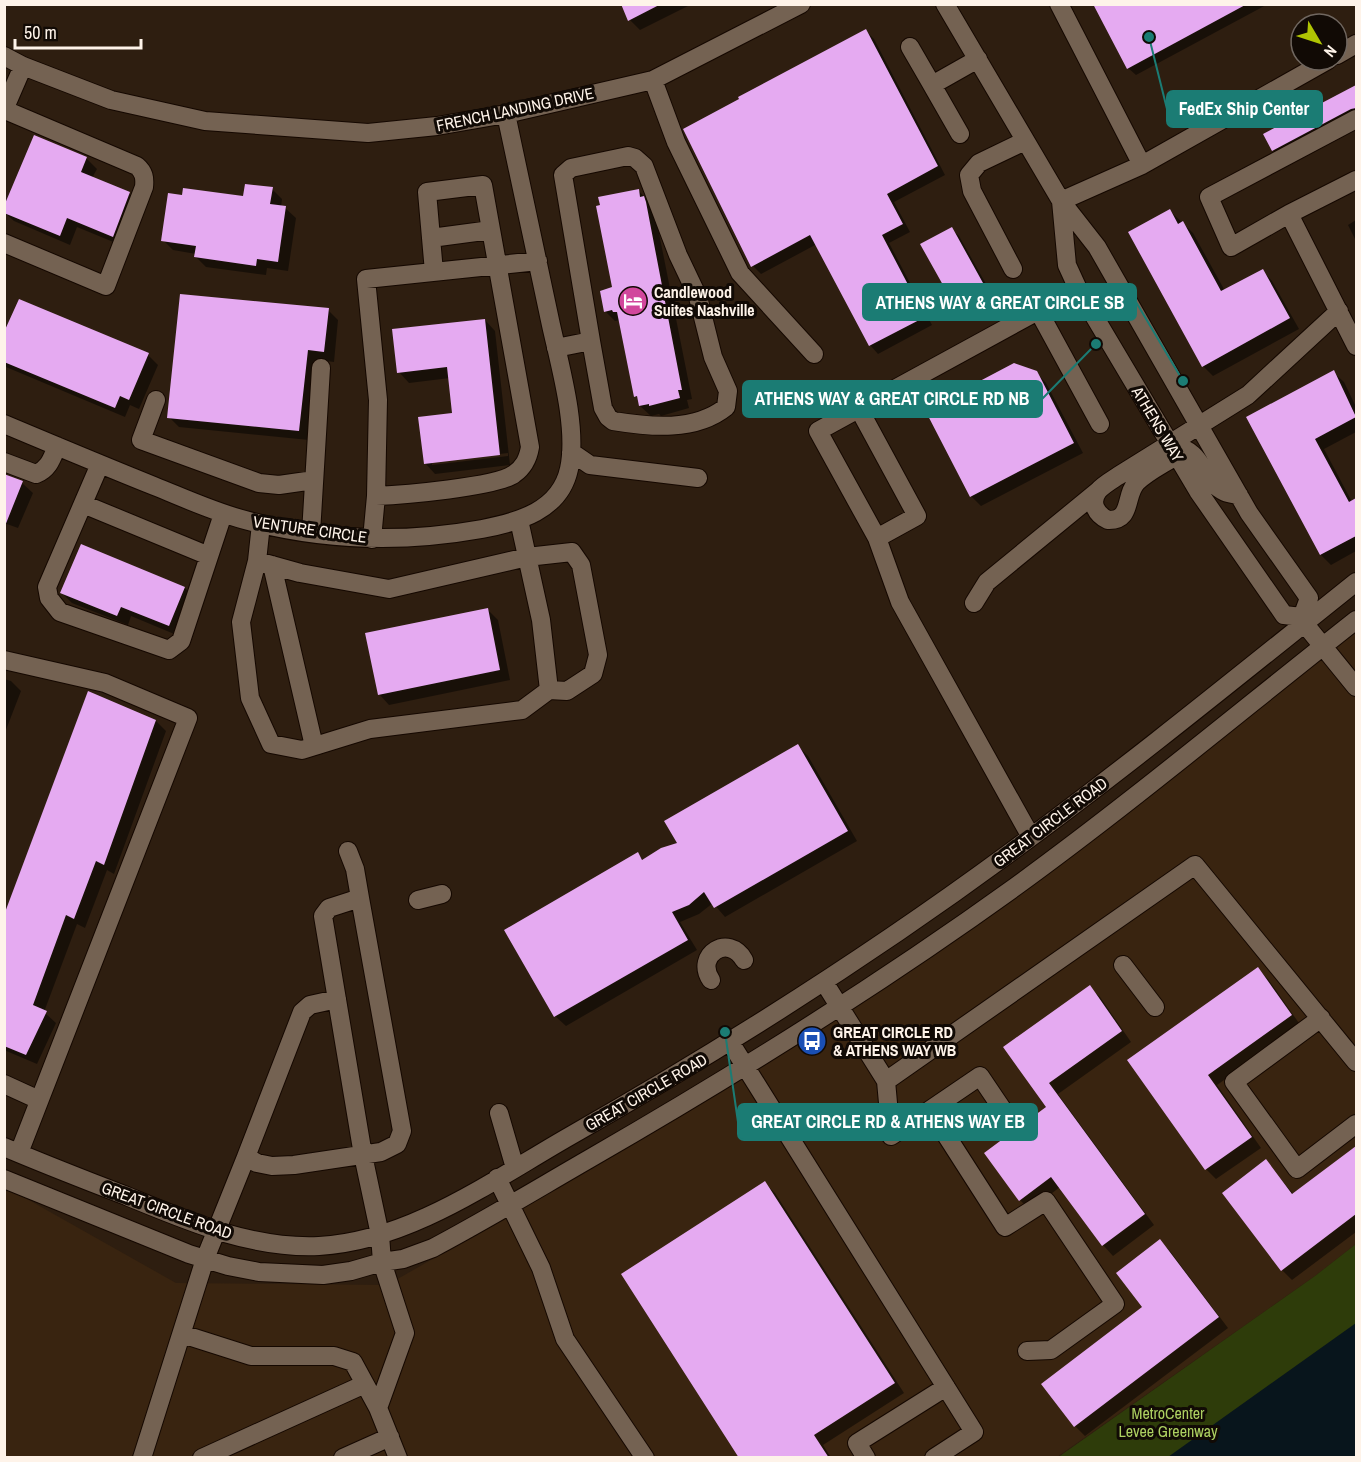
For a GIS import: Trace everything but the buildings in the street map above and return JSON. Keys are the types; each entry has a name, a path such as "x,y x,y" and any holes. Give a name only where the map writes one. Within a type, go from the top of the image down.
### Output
{"street":[{"name":"FRENCH LANDING DRIVE","path":"4,56 23,66 111,100 205,121 368,133 437,126 506,114 654,80 801,4"},
{"name":"ATHENS WAY","path":"945,4 1061,201 1097,247 1249,513 1309,598 1303,620"},
{"path":"1059,4 1142,165"},
{"path":"910,47 960,134"},
{"path":"932,85 978,60"},
{"path":"4,243 106,286 144,187 145,179 141,169 137,166 5,110 23,66"},
{"path":"1061,201 1142,165 1307,72"},
{"path":"654,80 675,142 740,273 814,354"},
{"name":"VENTURE CIRCLE","path":"4,424 223,514 311,533 372,538 407,538 449,534 519,520 543,509 558,494 568,474 571,452 565,392 506,114"},
{"path":"1356,119 1209,197 1231,248 1289,214 1356,180"},
{"path":"1013,269 972,191 969,179 971,171 979,163 1025,141"},
{"path":"628,156 635,158 644,166 678,255 698,297 713,357 728,391 726,407 698,421 678,426 613,421 603,408 591,341 564,175 571,168 628,156"},
{"path":"376,496 496,482 516,474 528,458 530,447 483,185 427,192 434,272"},
{"name":"ATHENS WAY","path":"1061,201 1067,265 1078,290 1198,491 1284,615 1303,620 1356,687"},
{"path":"1289,214 1356,345"},
{"path":"431,238 491,231"},
{"path":"372,538 376,496 378,400 366,279 538,261"},
{"path":"1031,837 900,602 877,538 818,431 1078,290"},
{"path":"1098,491 1094,500 1096,510 1106,519 1116,519 1124,514 1128,508 1130,494 1138,481 1198,426 1248,395 1339,311"},
{"path":"1040,312 1100,424"},
{"path":"556,348 591,341"},
{"path":"311,533 321,368"},
{"path":"156,400 141,440 259,483 279,485 314,480"},
{"path":"859,409 917,516 877,538"},
{"path":"4,462 36,474 44,471 51,462 57,446"},
{"path":"974,603 987,582 1098,491 1118,476 1174,450 1189,450 1214,484 1225,492 1239,495"},
{"path":"571,452 590,465 698,478"},
{"path":"100,464 47,587 49,598 60,612 169,650 181,641 223,514"},
{"path":"82,504 209,556"},
{"path":"519,520 541,620 549,690"},
{"path":"261,524 265,563 314,746"},
{"path":"572,552 581,566 598,655 593,674 567,691 549,690 522,710 370,729 302,750 271,744 250,698 241,621 265,563 329,579 389,589 527,557 572,552"},
{"name":"GREAT CIRCLE ROAD","path":"12,1150 215,1230 267,1243 319,1246 380,1235 410,1224 450,1205 515,1168 730,1042 824,982 1031,837 1150,746 1303,620 1356,582"},
{"name":"GREAT CIRCLE ROAD","path":"4,1179 205,1259 259,1272 322,1275 351,1271 403,1259 433,1248 662,1118 746,1066 1017,886 1356,620"},
{"path":"4,660 105,683 188,718 39,1100 12,1150"},
{"path":"246,1157 257,1163 272,1166 294,1165 381,1152 398,1144 402,1131 355,869 348,851"},
{"path":"886,1082 1195,865 1356,1062"},
{"path":"417,900 442,894"},
{"path":"360,898 329,908 323,916 363,1155 380,1235 382,1262 405,1333 378,1407"},
{"path":"711,980 706,964 714,951 720,948 733,948 741,954 744,960"},
{"path":"1123,965 1155,1006"},
{"path":"824,982 886,1082 891,1136 980,1076 1009,1119"},
{"path":"142,1458 215,1230 302,1012 310,1005 337,999"},
{"path":"1321,1018 1234,1082 1297,1169 1356,1124"},
{"path":"730,1042 974,1432 934,1458"},
{"path":"4,1084 39,1100"},
{"path":"930,1110 1005,1227 1046,1201 1115,1304 1052,1350 1027,1351"},
{"path":"499,1113 515,1168"},
{"path":"497,1178 541,1268 565,1339 645,1458"},
{"path":"182,1334 250,1356 334,1356 353,1362 378,1407 398,1458"},
{"path":"202,1458 365,1384"},
{"path":"866,1458 857,1443 946,1387"},
{"path":"343,1458 390,1437"}],"shaded area":[{"path":"1356,631 1356,1244 1315,1276 1057,1457 5,1457 4,1186 176,1283 387,1285 601,1163 802,1042 975,927 1140,803"},
{"path":"1356,1323 1356,1457 1168,1457"}],"green space":[{"name":"MetroCenter Levee Greenway","path":"1356,1244 1356,1329 1180,1457 1057,1458 1315,1276"}],"place":[{"name":"FedEx Ship Center","path":"1149,37"},
{"name":"Candlewood Suites Nashville","path":"633,301"},
{"name":"ATHENS WAY & GREAT CIRCLE RD NB","path":"1096,344"},
{"name":"ATHENS WAY & GREAT CIRCLE SB","path":"1183,381"},
{"name":"GREAT CIRCLE RD & ATHENS WAY EB","path":"725,1032"},
{"name":"GREAT CIRCLE RD & ATHENS WAY WB","path":"812,1041"}]}
